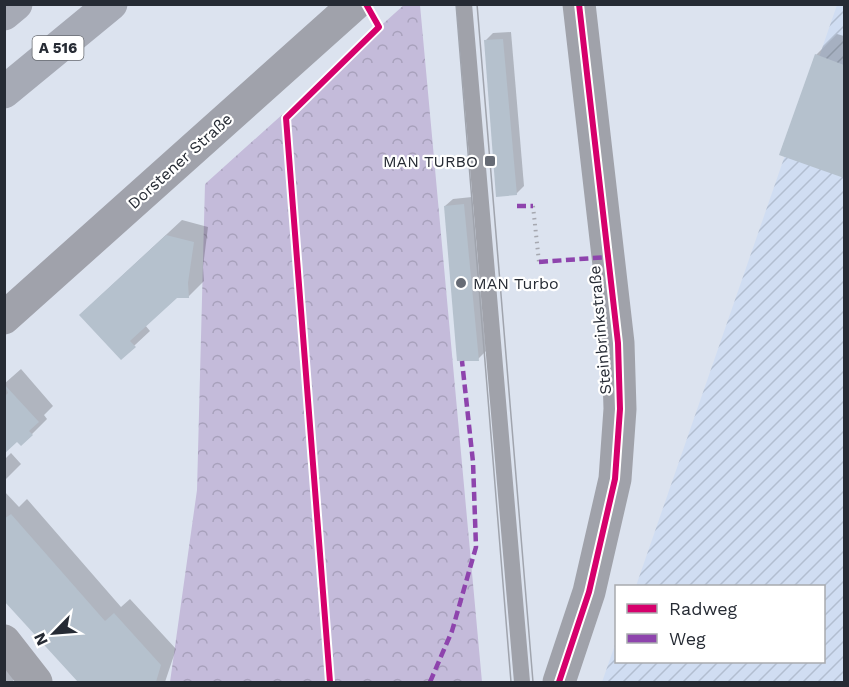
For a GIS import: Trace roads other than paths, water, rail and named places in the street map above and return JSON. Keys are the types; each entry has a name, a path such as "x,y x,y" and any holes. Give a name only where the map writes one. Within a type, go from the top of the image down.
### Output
{"highway":[{"path":"4,14 16,4"},
{"name":"A 516","path":"4,92 111,4"}],"main road":[{"name":"Dorstener Straße","path":"4,318 355,4"}],"street":[{"name":"Steinbrinkstraße","path":"559,682 589,592 615,480 620,409 618,343 579,4"},
{"path":"4,641 36,682"}],"lane":[{"path":"464,4 522,682"}],"tram line":[{"path":"456,4 511,682"},
{"path":"477,4 533,682"}],"place":[{"name":"MAN TURBO","path":"490,161"},
{"name":"MAN Turbo","path":"461,283"}]}
